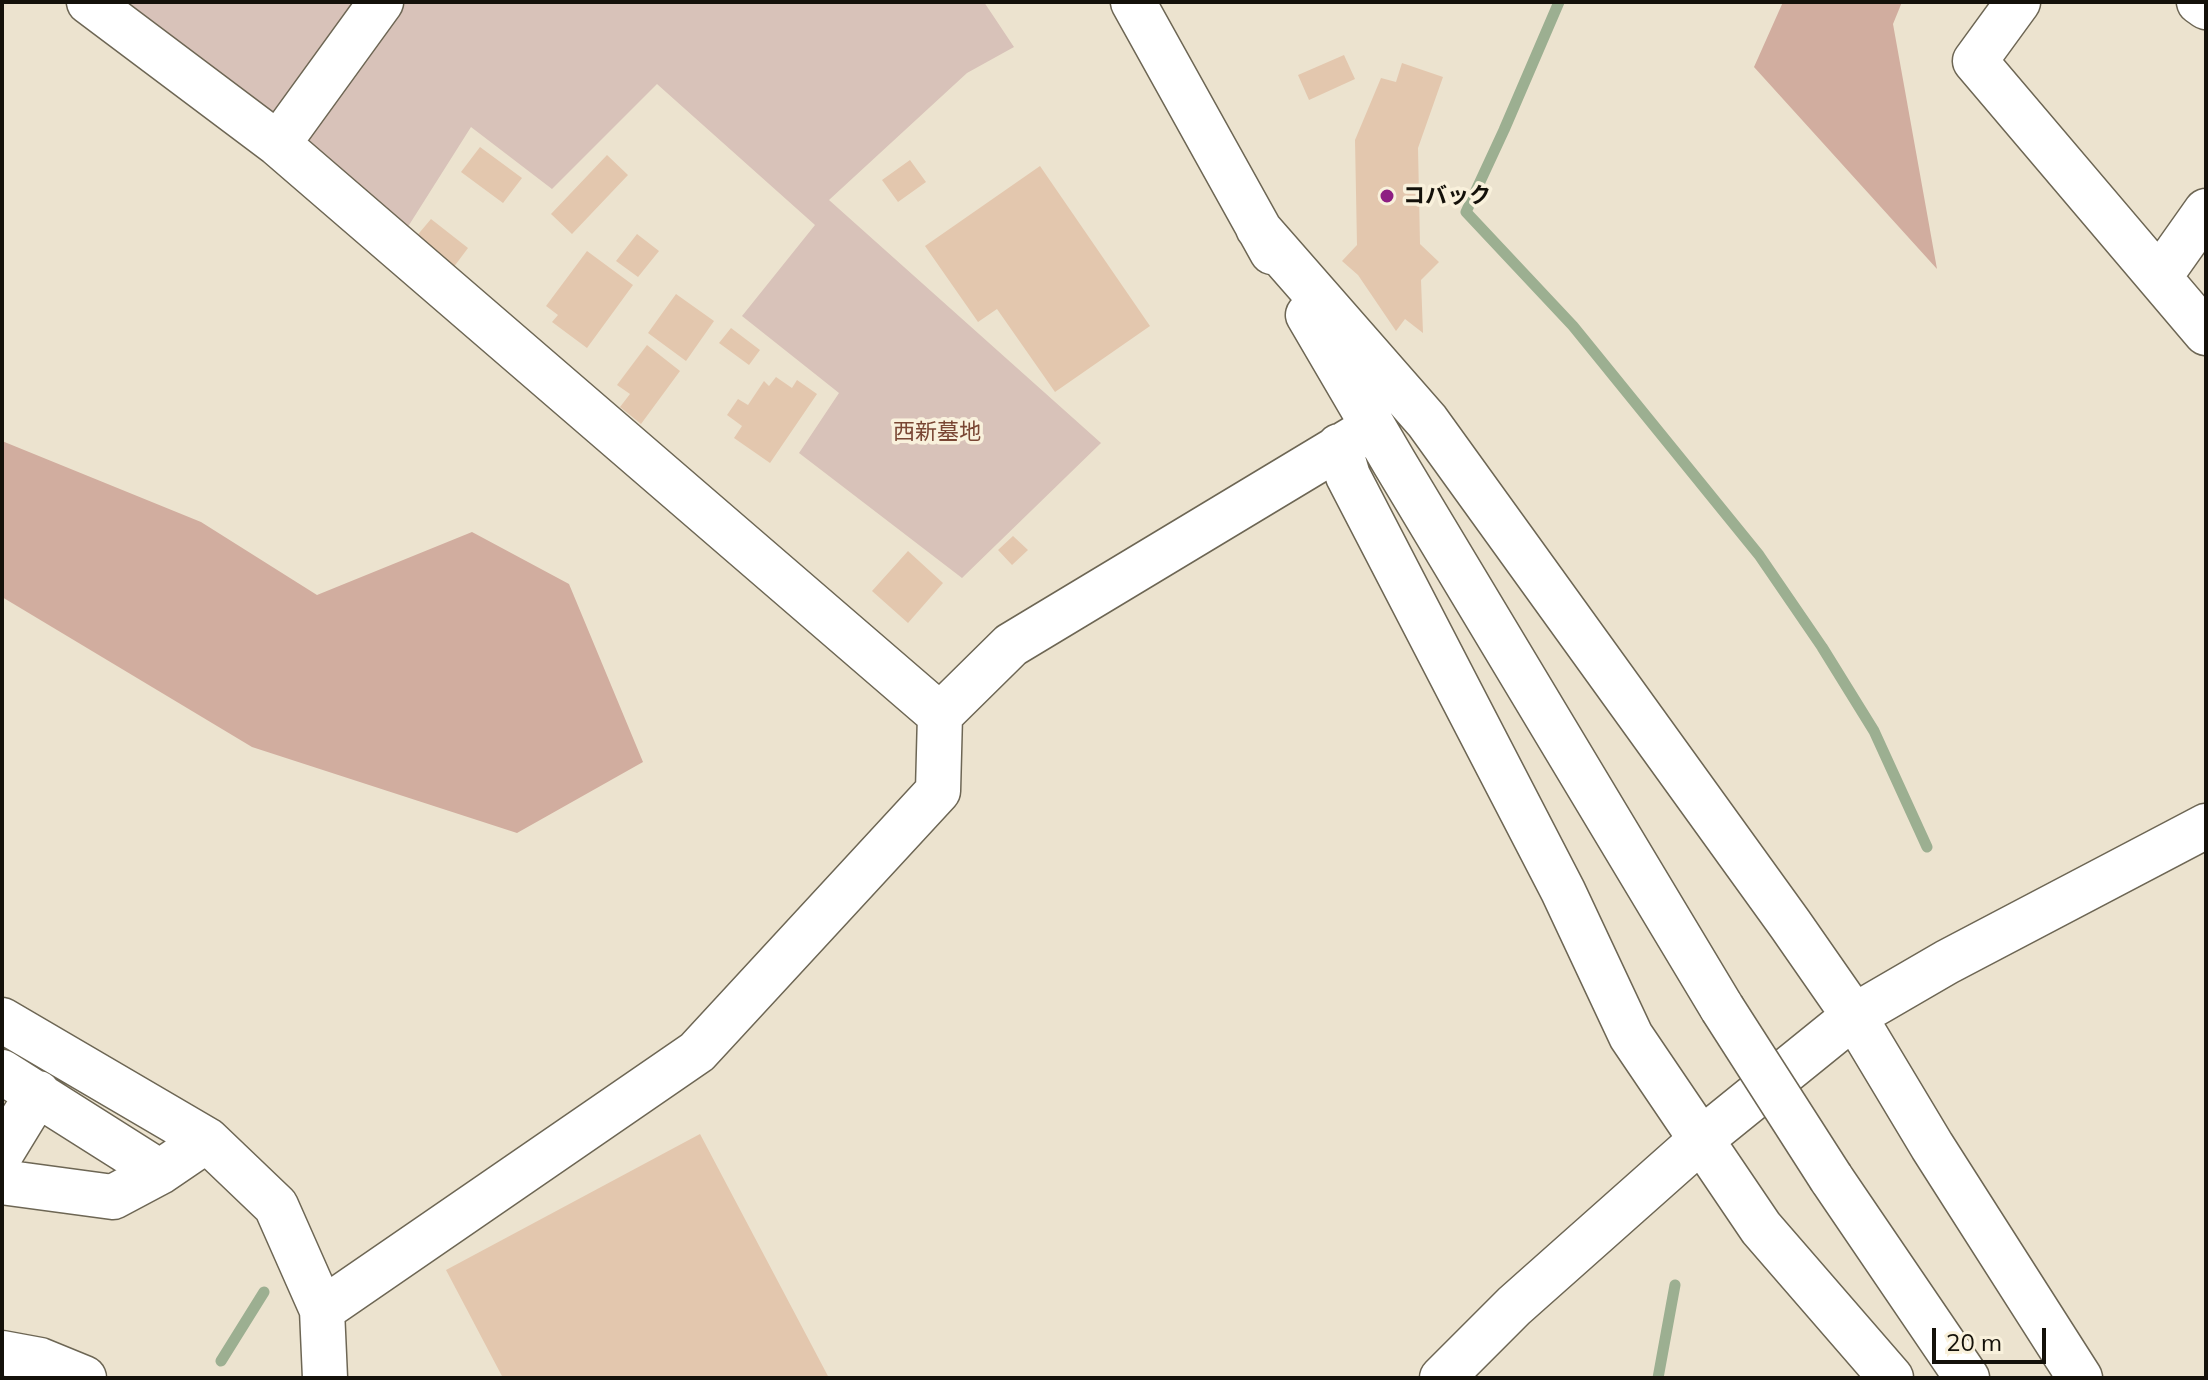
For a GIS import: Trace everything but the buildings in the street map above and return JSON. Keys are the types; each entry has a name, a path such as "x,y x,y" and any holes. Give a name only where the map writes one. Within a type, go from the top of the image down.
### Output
{"street":[{"path":"89,2 278,144 940,715"},
{"path":"278,144 381,2"},
{"path":"1133,2 1258,228 1356,437 1831,1178 1967,1378"},
{"path":"2018,2 1975,61 2206,333"},
{"path":"2199,2 2206,7"},
{"path":"2160,276 2206,211"},
{"path":"1258,228 1427,421 1854,1016 1932,1146 2080,1378"},
{"path":"322,1310 697,1052 938,791 940,715 1011,645 1356,437"},
{"path":"1356,437 1348,476 1563,891 1631,1036 1761,1228 1891,1378"},
{"path":"1442,1378 1514,1306 1702,1139 1854,1016 1947,962 2206,826"},
{"path":"2,1020 207,1140 276,1206 322,1310 325,1378"},
{"path":"2,1152 20,1082 160,1172"},
{"path":"2,1182 113,1197 160,1172 207,1140"},
{"path":"2,1353 40,1360 84,1378"}],"green space":[{"name":"西新墓地","path":"112,2 984,2 1014,47 967,73 829,200 1101,443 962,578 799,453 839,393 742,316 815,225 657,84 552,189 471,127 404,233"}],"shaded area":[{"path":"1783,2 1902,2 1893,24 1937,269 1754,67"},
{"path":"2,441 201,522 317,595 472,532 569,584 643,762 517,833 252,747 2,597"}],"waterway":[{"path":"1559,2 1466,212 1573,326 1759,555 1822,647 1874,731 1927,847"},
{"path":"1658,1378 1675,1285"},
{"path":"221,1361 264,1292"}],"place":[{"name":"コバック","path":"1387,196"}]}
